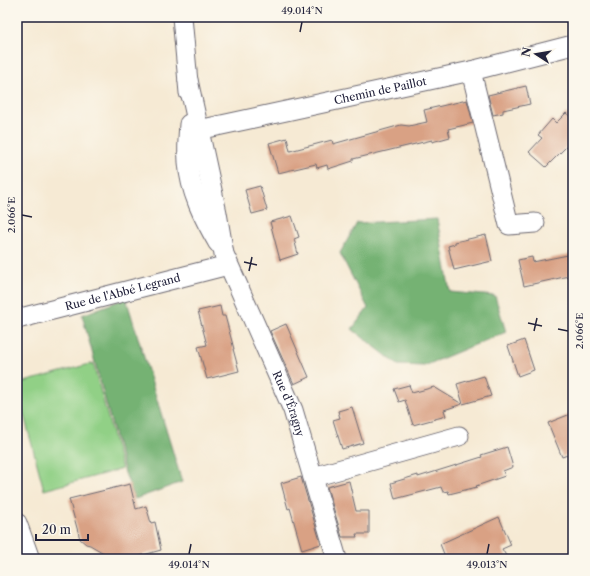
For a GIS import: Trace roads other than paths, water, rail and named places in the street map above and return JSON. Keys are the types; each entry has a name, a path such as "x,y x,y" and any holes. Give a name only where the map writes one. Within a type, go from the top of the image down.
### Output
{"street":[{"name":"Rue d'Éragny","path":"182,17 194,134 226,260 293,410 337,559"},
{"name":"Chemin de Paillot","path":"194,134 471,71 573,45"},
{"path":"471,71 509,225 535,223"},
{"name":"Rue de l'Abbé Legrand","path":"17,319 226,260"},
{"path":"313,477 459,436"},
{"path":"17,523 30,559"}]}
